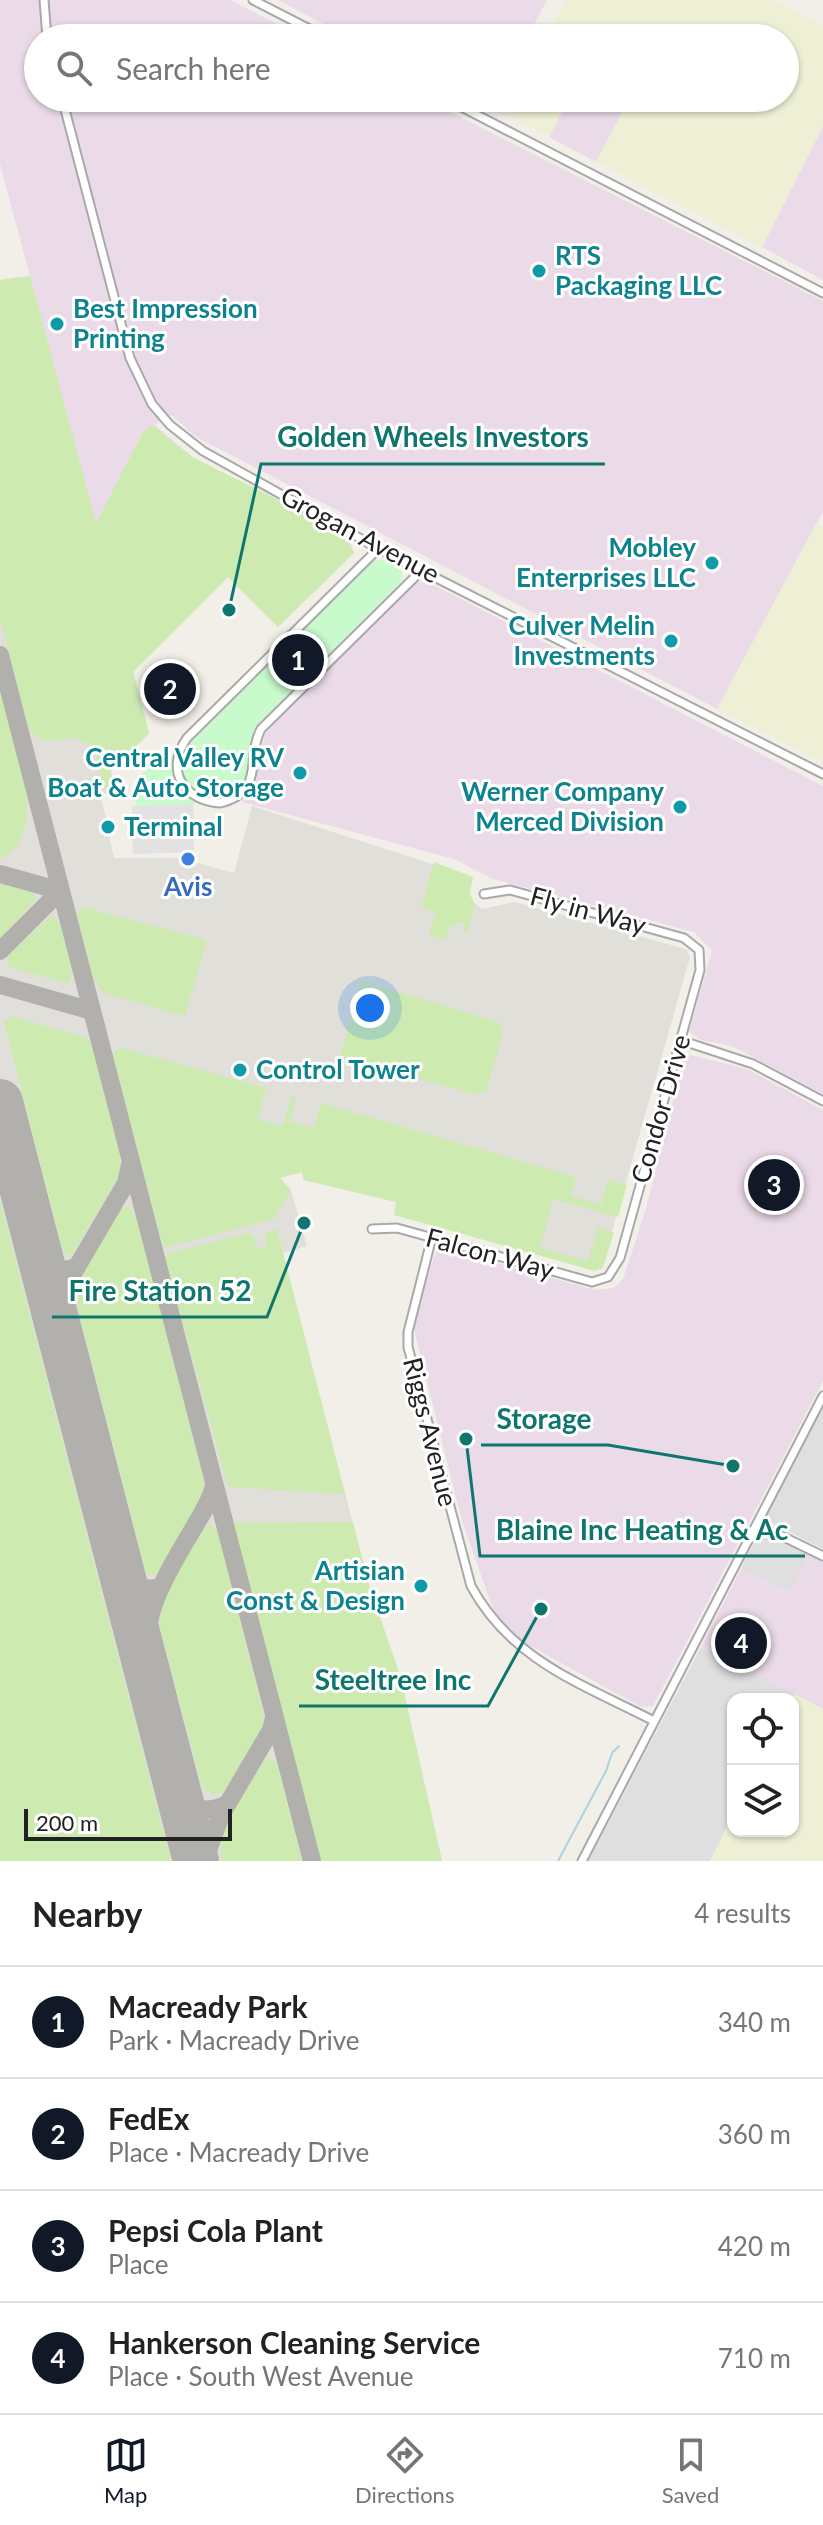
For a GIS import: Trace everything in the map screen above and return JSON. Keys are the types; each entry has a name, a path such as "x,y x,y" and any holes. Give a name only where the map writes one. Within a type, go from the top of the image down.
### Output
{"street":[{"path":"44,0 46,24"},
{"path":"253,0 300,24"},
{"name":"Grogan Avenue","path":"66,112 130,358 152,404 170,425 203,451 379,548 823,774"},
{"path":"471,112 823,293"},
{"path":"379,548 187,738 178,754 177,773 184,789 193,797 220,803 245,790 252,778 261,729 423,569"},
{"name":"Fly in Way","path":"484,894 510,890 691,941"},
{"name":"Condor Drive","path":"608,1277 620,1258 702,959 691,941"},
{"path":"680,1040 753,1064 823,1101"},
{"name":"Falcon Way","path":"372,1229 397,1228 592,1282 608,1277"},
{"name":"Riggs Avenue","path":"432,1237 408,1332 408,1347 471,1586 487,1614 524,1652 654,1721"},
{"path":"582,1861 823,1396"},
{"path":"757,1524 820,1555 823,1543"}],"shaded area":[{"path":"0,0 230,0 277,24 24,24 24,112 451,112 823,301 823,512 717,709 193,435 172,415 143,432 96,524 0,164"},
{"path":"278,0 547,0 534,24 323,24"},
{"path":"562,112 622,112 596,162 549,137"},
{"path":"823,126 823,280 762,247"},
{"path":"30,276 96,523 143,432 154,425 193,457 330,528 351,544 354,553 278,627 228,577 133,671 149,733 111,771 114,789 101,796 114,858 179,858 234,873 252,806 473,877 469,887 471,900 482,909 515,902 686,949 690,957 601,1270 394,1215 396,1202 304,1180 302,1172 280,1178 291,1190 307,1246 283,1253 369,1586 400,1675 442,1861 0,1861 0,280"},
{"path":"426,581 823,786 823,1094 732,1046 701,1040 689,1032 712,951 694,932 493,879 454,859 242,802 256,782 264,736 276,721 416,582"},
{"path":"193,804 194,852 133,854 132,806"},
{"path":"691,1055 747,1069 823,1110 823,1381 653,1706 641,1707 523,1642 494,1612 461,1518 414,1329 431,1266 437,1250 444,1248 596,1290 614,1288 623,1279 645,1212 684,1057"},
{"path":"823,1408 823,1549 771,1523 768,1514"},
{"path":"759,1531 808,1554 790,1593 741,1569"},
{"path":"808,1554 823,1562 823,1709 799,1697 799,1693 792,1693 701,1647 741,1569 789,1593"},
{"path":"701,1647 792,1693 727,1693 727,1827 710,1861 588,1861"}],"green space":[{"path":"566,0 774,0 823,25 823,126 762,247 596,162 622,112 799,112 799,24 553,24"},
{"path":"509,112 562,112 549,137 508,115"},
{"path":"30,276 96,523 143,432 154,425 192,457 330,529 354,553 278,627 228,577 133,672 149,733 111,771 114,789 105,791 94,748 76,738 44,741 29,730 0,617 0,280"},
{"path":"816,524 823,528 823,762 717,709"},
{"path":"385,560 402,571 403,580 258,724 243,783 226,796 207,796 198,792 185,777 182,767 189,743 373,561"},
{"path":"0,690 25,781 27,805 25,827 16,846 0,859"},
{"path":"171,760 175,785 196,804 137,806 134,788 141,775"},
{"path":"434,862 473,877 470,894 475,905 467,932 462,930 464,923 456,921 454,927 449,926 445,940 429,935 436,912 421,907"},
{"path":"0,882 31,891 37,898 0,938"},
{"path":"83,907 207,940 185,1016 101,990 93,977 77,915"},
{"path":"51,916 61,927 68,947 71,968 68,983 14,969 7,963 9,955"},
{"path":"361,981 499,1022 503,1033 486,1091 475,1094 340,1058"},
{"path":"12,1016 87,1038 92,1046 120,1156 121,1173 71,1256 63,1252 4,1022"},
{"path":"123,1048 266,1088 258,1119 283,1126 292,1095 296,1096 290,1121 314,1128 321,1103 576,1177 571,1196 601,1205 608,1180 627,1185 618,1217 553,1199 540,1248 588,1261 598,1228 614,1232 603,1268 595,1271 394,1215 396,1202 304,1180 302,1172 280,1178 291,1190 274,1219 166,1247 161,1239 113,1056 117,1049"},
{"path":"0,1200 171,1861 0,1861"},
{"path":"128,1206 137,1219 205,1485 201,1498 159,1571 151,1576 146,1573 73,1290 120,1208"},
{"path":"277,1229 345,1494 228,1487 165,1258 169,1253 248,1233 253,1235 258,1249 267,1246 265,1233"},
{"path":"353,1522 369,1586 400,1675 442,1861 321,1861 233,1523"},
{"path":"210,1524 217,1530 264,1717 246,1762 230,1784 214,1795 202,1788 159,1623 163,1595 201,1529"},
{"path":"799,1697 823,1709 823,1861 710,1861 727,1827 727,1837 799,1837"},
{"path":"267,1757 277,1763 302,1861 221,1861 221,1831"}],"waterway":[{"path":"558,1861 606,1771 612,1753 619,1746"}],"taxiway":[{"path":"0,655 312,1861"},
{"path":"0,874 61,891"},
{"path":"0,951 54,897 59,883"},
{"path":"0,985 92,1011"},
{"path":"58,1327 61,1294 126,1183 130,1165"},
{"path":"37,1245 43,1257 57,1269 77,1266"},
{"path":"147,1668 147,1630 151,1612 173,1563 211,1497 214,1485"},
{"path":"121,1569 136,1585 158,1588"},
{"path":"204,1861 221,1815 271,1730 274,1717"},
{"path":"177,1787 187,1801 199,1808 213,1809 228,1803"}],"runway":[{"path":"0,1102 196,1861"}],"place":[{"name":"RTS Packaging LLC","path":"539,271"},
{"name":"Best Impression Printing","path":"57,324"},
{"name":"Mobley Enterprises LLC","path":"712,563"},
{"name":"Golden Wheels Investors","path":"229,610"},
{"name":"Culver Melin Investments","path":"671,641"},
{"name":"Macready Park","path":"298,660"},
{"name":"FedEx","path":"170,689"},
{"name":"Central Valley RV Boat & Auto Storage","path":"300,773"},
{"name":"Werner Company Merced Division","path":"680,807"},
{"name":"Terminal","path":"108,827"},
{"name":"Avis","path":"188,859"},
{"name":"Control Tower","path":"240,1070"},
{"name":"Pepsi Cola Plant","path":"774,1185"},
{"name":"Fire Station 52","path":"304,1223"},
{"name":"Blaine Inc Heating & Ac","path":"466,1439"},
{"name":"Storage","path":"733,1466"},
{"name":"Artisian Const & Design","path":"421,1586"},
{"name":"Steeltree Inc","path":"541,1609"},
{"name":"Hankerson Cleaning Service","path":"741,1643"}]}
